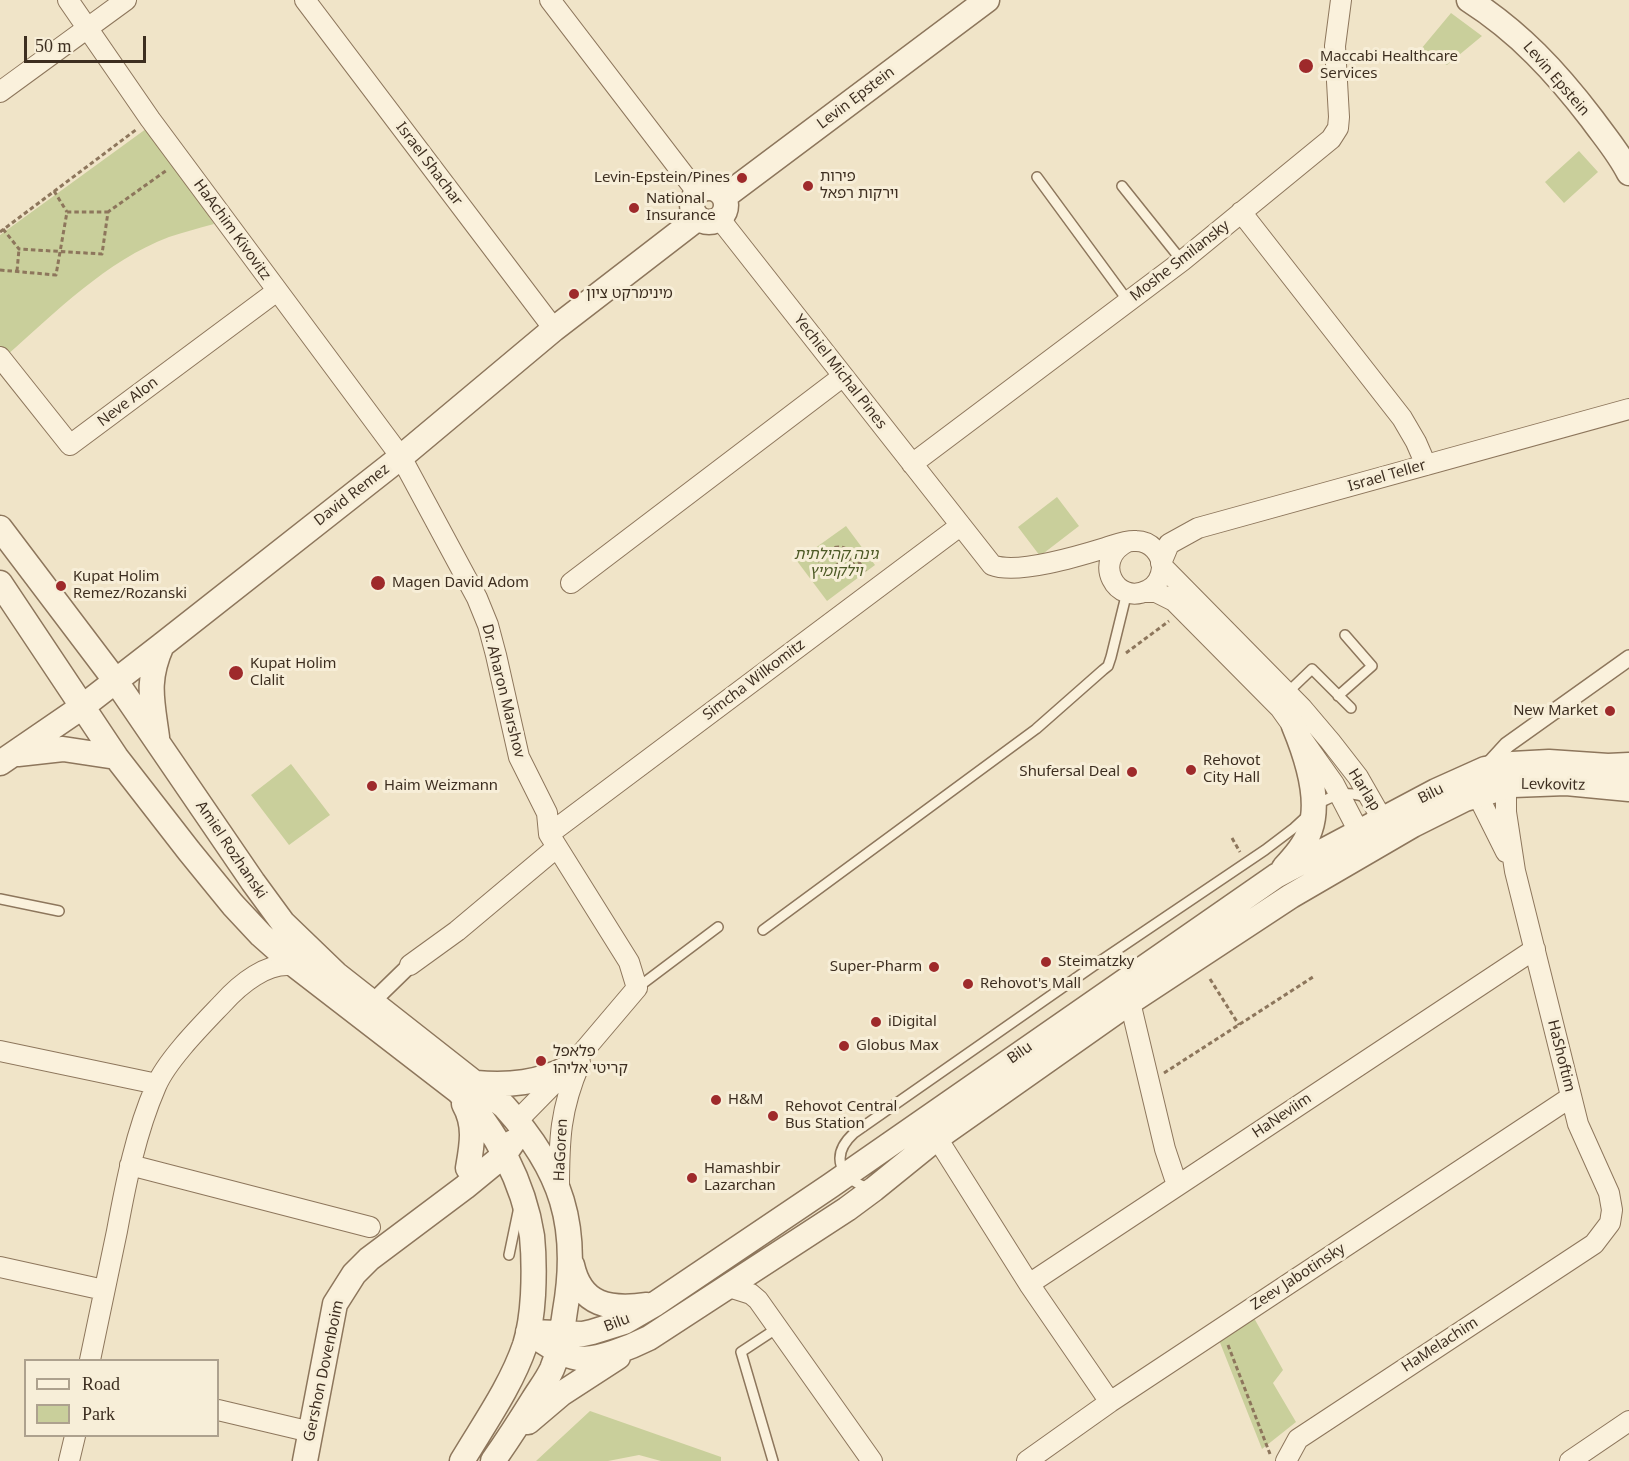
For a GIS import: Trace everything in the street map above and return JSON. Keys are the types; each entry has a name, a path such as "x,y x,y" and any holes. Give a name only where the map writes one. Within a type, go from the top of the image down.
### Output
{"street":[{"name":"HaAchim Kivovitz","path":"68,0 150,118 401,457"},
{"path":"0,92 126,0"},
{"name":"Israel Shachar","path":"305,0 554,329"},
{"path":"550,0 697,192 693,196 692,208 714,211"},
{"name":"Levin Epstein","path":"714,211 987,0"},
{"name":"Moshe Smilansky","path":"912,464 1182,261 1328,142 1336,133 1340,117 1335,46 1341,0"},
{"name":"Levin Epstein","path":"1470,0 1505,25 1531,49 1579,102 1623,160 1629,173"},
{"name":"David Remez","path":"7,759 82,707 162,645 401,457 554,329 714,211"},
{"name":"Yechiel Michal Pines","path":"714,211 960,526"},
{"path":"1241,212 1402,418 1426,465"},
{"name":"Neve Alon","path":"0,357 70,445 277,291"},
{"path":"572,583 842,377"},
{"name":"Israel Teller","path":"1161,565 1169,544 1198,528 1629,408"},
{"name":"Dr. Aharon Marshov","path":"401,457 477,598 488,625 519,757 546,813 553,841 629,962 637,988"},
{"path":"960,526 988,562 999,568 1062,560 1135,540 1151,545 1157,551 1161,565 1160,578 1156,584 1128,588 1097,565 1062,560"},
{"name":"Simcha Wilkomitz","path":"372,1002 410,965 457,931 553,841 875,589 960,526"},
{"name":"Amiel Rozhanski","path":"0,528 115,680 283,923 328,968 476,1083 504,1106 517,1121 544,1159 560,1192 568,1226 572,1260"},
{"path":"1127,542 1119,546 1110,558 1109,566 1128,588"},
{"name":"Harlap","path":"1161,565 1287,693 1330,741 1358,777 1377,810"},
{"name":"Amiel Rozhanski","path":"0,583 116,757 189,851 261,935 296,966 451,1084 468,1100 500,1147 521,1196 529,1224 534,1257 532,1309 528,1332 518,1361 505,1389 462,1461"},
{"name":"Harlap","path":"1128,588 1165,595 1184,609 1280,708 1370,838"},
{"path":"158,742 151,684 156,659 162,645"},
{"name":"Bilu","path":"528,1332 560,1342 579,1359 626,1349 643,1341 729,1287 874,1189 938,1138 1130,1002 1291,896 1370,838 1377,810 1485,769 1507,745 1629,658"},
{"path":"1276,876 1303,844 1310,831 1313,808 1310,774 1294,726"},
{"path":"7,759 63,749 116,757"},
{"name":"Levkovitz","path":"1485,769 1524,763 1629,765"},
{"path":"1477,794 1478,781 1485,769"},
{"name":"Levkovitz","path":"1477,794 1506,787 1547,783 1629,789"},
{"name":"HaShoftim","path":"1506,787 1506,812 1515,871 1571,1097 1578,1124 1609,1193 1612,1210 1610,1223 1602,1235"},
{"name":"Bilu","path":"560,1342 611,1327 655,1304 846,1175 1276,876 1477,794"},
{"name":"HaShoftim","path":"1477,794 1515,871"},
{"path":"256,975 264,956 261,935"},
{"name":"HaNeviim","path":"1029,1284 1535,949"},
{"path":"90,1359 130,1165 157,1084 181,1051 230,994 256,975 285,964 296,966"},
{"name":"HaGoren","path":"500,1147 517,1121 570,1067 637,988"},
{"path":"1130,1002 1165,1149 1178,1185"},
{"name":"HaGoren","path":"560,1192 560,1125 579,1064 592,1042"},
{"path":"0,1051 157,1084"},
{"path":"476,1083 527,1083 570,1067"},
{"path":"451,1084 468,1111 471,1121 472,1139 467,1178 491,1182 521,1196"},
{"name":"Zeev Jabotinsky","path":"1027,1461 1110,1402 1571,1097"},
{"path":"938,1138 1029,1284 1110,1402"},
{"name":"Gershon Dovenboim","path":"304,1461 332,1318 340,1294 354,1274 369,1259 428,1213 500,1147"},
{"path":"130,1165 370,1227"},
{"name":"HaMelachim","path":"1287,1461 1298,1439 1594,1244 1602,1235"},
{"path":"572,1260 581,1288 596,1301 622,1307 655,1304"},
{"path":"499,1452 551,1372 560,1342 572,1260"},
{"path":"0,1267 104,1290"},
{"path":"729,1287 752,1294 779,1327 872,1461"},
{"path":"499,1452 561,1394 643,1341"},
{"path":"219,1410 311,1432"},
{"path":"1570,1461 1629,1422"},
{"path":"69,1461 75,1437"}],"lane":[{"path":"1036,177 1128,301"},
{"path":"1122,186 1182,261"},
{"path":"763,930 1036,729 1107,666 1128,588"},
{"path":"1338,696 1372,666 1345,635"},
{"path":"1287,693 1312,669 1351,708"},
{"path":"874,1189 860,1185 846,1175 840,1163 841,1148 854,1133 1099,962 1273,845 1313,808 1340,794 1354,794 1377,810"},
{"path":"0,899 58,911"},
{"path":"637,988 718,927"},
{"path":"509,1255 521,1196"},
{"path":"773,1461 741,1352 779,1327"}],"path":[{"path":"108,212 102,254 19,249 2,230 150,118"},
{"path":"67,212 108,212 181,160"},
{"path":"0,270 56,275 67,212 54,191"},
{"path":"17,272 19,249"},
{"path":"817,557 828,549 841,546 850,549 875,589"},
{"path":"811,549 823,567 832,567 849,558 875,589"},
{"path":"1107,666 1184,609"},
{"path":"1232,838 1240,854 1233,859"},
{"path":"1150,1082 1313,977"},
{"path":"1210,979 1239,1025"},
{"path":"1222,1328 1272,1461"}],"green space":[{"path":"1451,13 1482,36 1447,65 1421,49"},
{"path":"150,126 214,224 169,237 124,260 63,305 6,356 0,348 0,235"},
{"path":"1579,151 1598,172 1564,203 1545,182"},
{"path":"1057,497 1079,526 1040,556 1018,527"},
{"name":"גינה קהילתית וילקומיץ","path":"846,526 875,565 827,601 797,561"},
{"path":"291,764 330,815 289,845 251,795"},
{"path":"1249,1309 1283,1370 1273,1383 1296,1422 1262,1449 1217,1335"},
{"path":"590,1411 721,1457 721,1461 661,1461 639,1455 608,1461 536,1461"}],"place":[{"name":"Maccabi Healthcare Services","path":"1306,66"},
{"name":"Levin-Epstein/Pines","path":"742,178"},
{"name":"פירות וירקות רפאל","path":"808,186"},
{"name":"National Insurance","path":"634,208"},
{"name":"מינימרקט ציון","path":"574,294"},
{"name":"Magen David Adom","path":"378,583"},
{"name":"Kupat Holim Remez/Rozanski","path":"61,586"},
{"name":"Kupat Holim Clalit","path":"236,673"},
{"name":"New Market","path":"1610,711"},
{"name":"Rehovot City Hall","path":"1191,770"},
{"name":"Shufersal Deal","path":"1132,772"},
{"name":"Haim Weizmann","path":"372,786"},
{"name":"Steimatzky","path":"1046,962"},
{"name":"Super-Pharm","path":"934,967"},
{"name":"Rehovot's Mall","path":"968,984"},
{"name":"iDigital","path":"876,1022"},
{"name":"Globus Max","path":"844,1046"},
{"name":"פלאפל קריטי אליהו","path":"541,1061"},
{"name":"H&M","path":"716,1100"},
{"name":"Rehovot Central Bus Station","path":"773,1116"},
{"name":"Hamashbir Lazarchan","path":"692,1178"}]}
